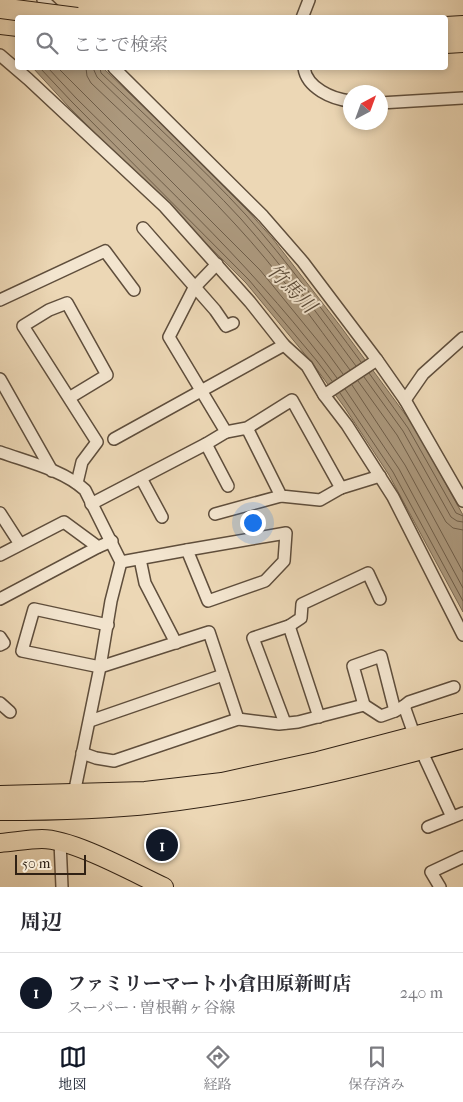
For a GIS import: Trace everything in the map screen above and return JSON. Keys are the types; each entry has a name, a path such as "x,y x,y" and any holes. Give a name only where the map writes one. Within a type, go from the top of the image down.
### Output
{"highway":[{"path":"0,8 54,15"},
{"path":"0,24 15,26"},
{"path":"448,27 463,26"},
{"path":"448,44 463,42"}],"main road":[{"path":"0,795 75,802 154,804 231,794 326,774 418,744 463,723"},
{"path":"418,744 463,739"},
{"path":"0,811 75,802"},
{"path":"0,844 43,838 60,842 100,857 164,887"}],"street":[{"path":"43,0 58,15"},
{"path":"303,15 309,0"},
{"path":"0,55 15,68"},
{"path":"18,70 165,207 250,302 284,345 307,366 324,396 348,426 380,476 463,635"},
{"path":"116,70 263,216 303,262 405,400 463,501"},
{"path":"304,70 314,87 343,100"},
{"path":"388,103 463,98"},
{"path":"143,228 215,310 226,326 233,323"},
{"path":"0,300 105,251 134,290"},
{"path":"217,264 194,288 169,337 226,432"},
{"path":"69,398 107,375 67,303 50,310 23,326 97,442 82,462 77,483"},
{"path":"405,400 423,374 463,338"},
{"path":"114,439 284,345"},
{"path":"324,396 377,360"},
{"path":"0,379 52,471"},
{"path":"91,504 226,432 247,428 292,400 341,488"},
{"path":"0,402 12,401"},
{"path":"247,428 282,496"},
{"path":"206,444 228,486"},
{"path":"0,452 52,471 77,483 85,490 121,562 111,602 90,721 82,753 75,802"},
{"path":"215,514 282,496 320,500 341,488 380,476"},
{"path":"141,478 162,517"},
{"path":"0,512 20,544"},
{"path":"0,555 64,522 98,547"},
{"path":"121,562 187,550 286,533 284,561 265,581 208,601 187,550"},
{"path":"0,599 112,541"},
{"path":"140,559 145,583 176,642"},
{"path":"284,723 253,638 289,626 301,618 302,604 368,573 380,599"},
{"path":"108,625 34,609 22,651 100,668 209,632 238,719"},
{"path":"289,626 319,717"},
{"path":"0,637 4,643 0,645"},
{"path":"428,827 458,815 399,709 380,656 353,666 364,705 381,716 399,709 409,702 454,687"},
{"path":"90,721 223,675"},
{"path":"0,702 10,712"},
{"path":"82,753 114,761 238,719 284,723 298,722 364,705"},
{"path":"60,842 62,887"},
{"path":"440,887 431,872 463,857"}],"water":[{"name":"竹馬川","path":"35,70 105,70 179,141 273,239 413,425 463,515 463,612 389,475 345,408 313,364 246,283 68,106"}],"place":[{"name":"ファミリーマート小倉田原新町店","path":"162,845"}]}
